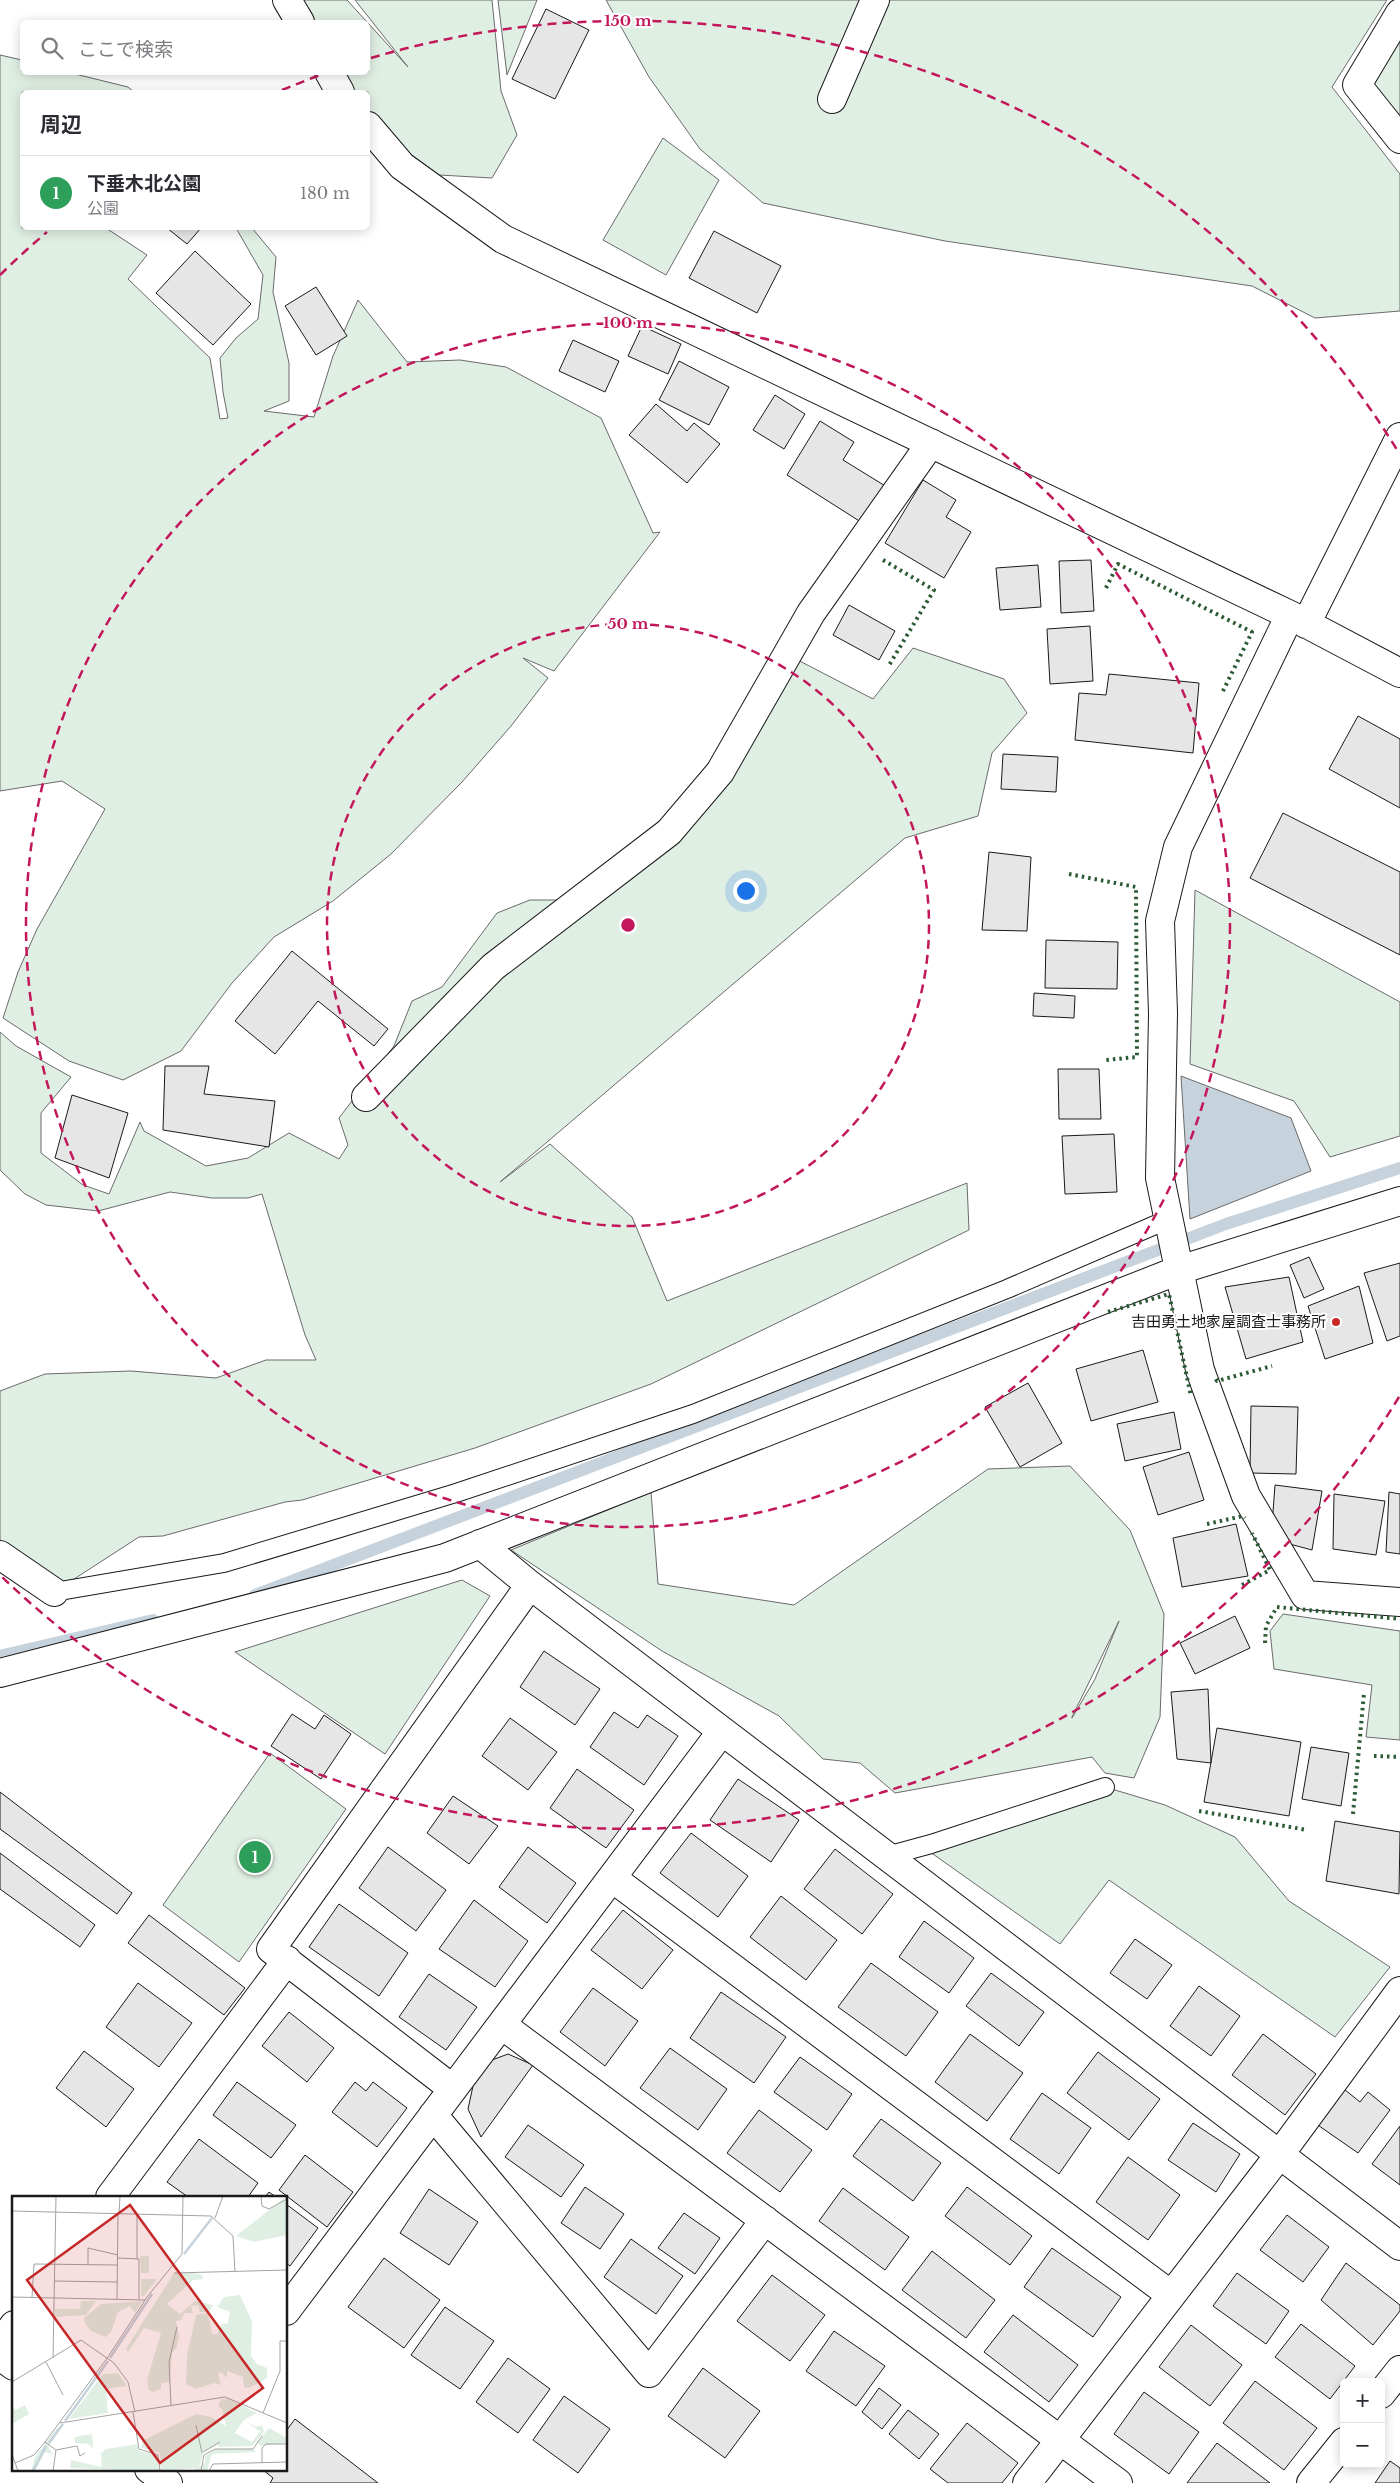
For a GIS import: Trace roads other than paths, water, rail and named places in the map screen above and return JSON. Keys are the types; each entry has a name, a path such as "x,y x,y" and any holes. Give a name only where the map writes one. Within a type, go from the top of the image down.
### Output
{"street":[{"path":"286,0 299,20"},
{"path":"832,99 876,0"},
{"path":"1400,13 1357,85 1400,139"},
{"path":"331,75 339,90"},
{"path":"370,128 402,166 503,239 1298,619 1400,673"},
{"path":"1400,436 1298,619 1178,846 1160,921 1163,1013 1160,1178 1200,1370 1246,1496 1305,1596 1400,1602"},
{"path":"366,1097 494,966 669,832 720,772 811,613 931,443"},
{"path":"0,1673 445,1558 1178,1265 1400,1201"},
{"path":"480,1544 530,1586 1400,2246"},
{"path":"0,1555 54,1592"},
{"path":"453,2089 272,1949 530,1586"},
{"path":"288,2308 722,1731"},
{"path":"612,1878 1171,2295"},
{"path":"111,2196 287,1960"},
{"path":"1027,2483 1280,2154 1400,1991"},
{"path":"502,2025 1118,2483"},
{"path":"433,2115 650,2372 765,2220"},
{"path":"0,2344 12,2328"},
{"path":"0,2356 12,2365"},
{"path":"1385,2389 1400,2370"},
{"path":"1311,2483 1340,2447"}],"lane":[{"path":"54,1592 224,1563 456,1493 561,1458 702,1410 1007,1289 1168,1219"},
{"path":"887,1856 931,1844 1105,1787"}],"waterway":[{"path":"255,1595 1226,1224 1400,1168"},
{"path":"0,1656 153,1620"}],"place":[{"name":"吉田勇土地家屋調査士事務所","path":"1336,1322"},
{"name":"下垂木北公園","path":"255,1857"}]}
